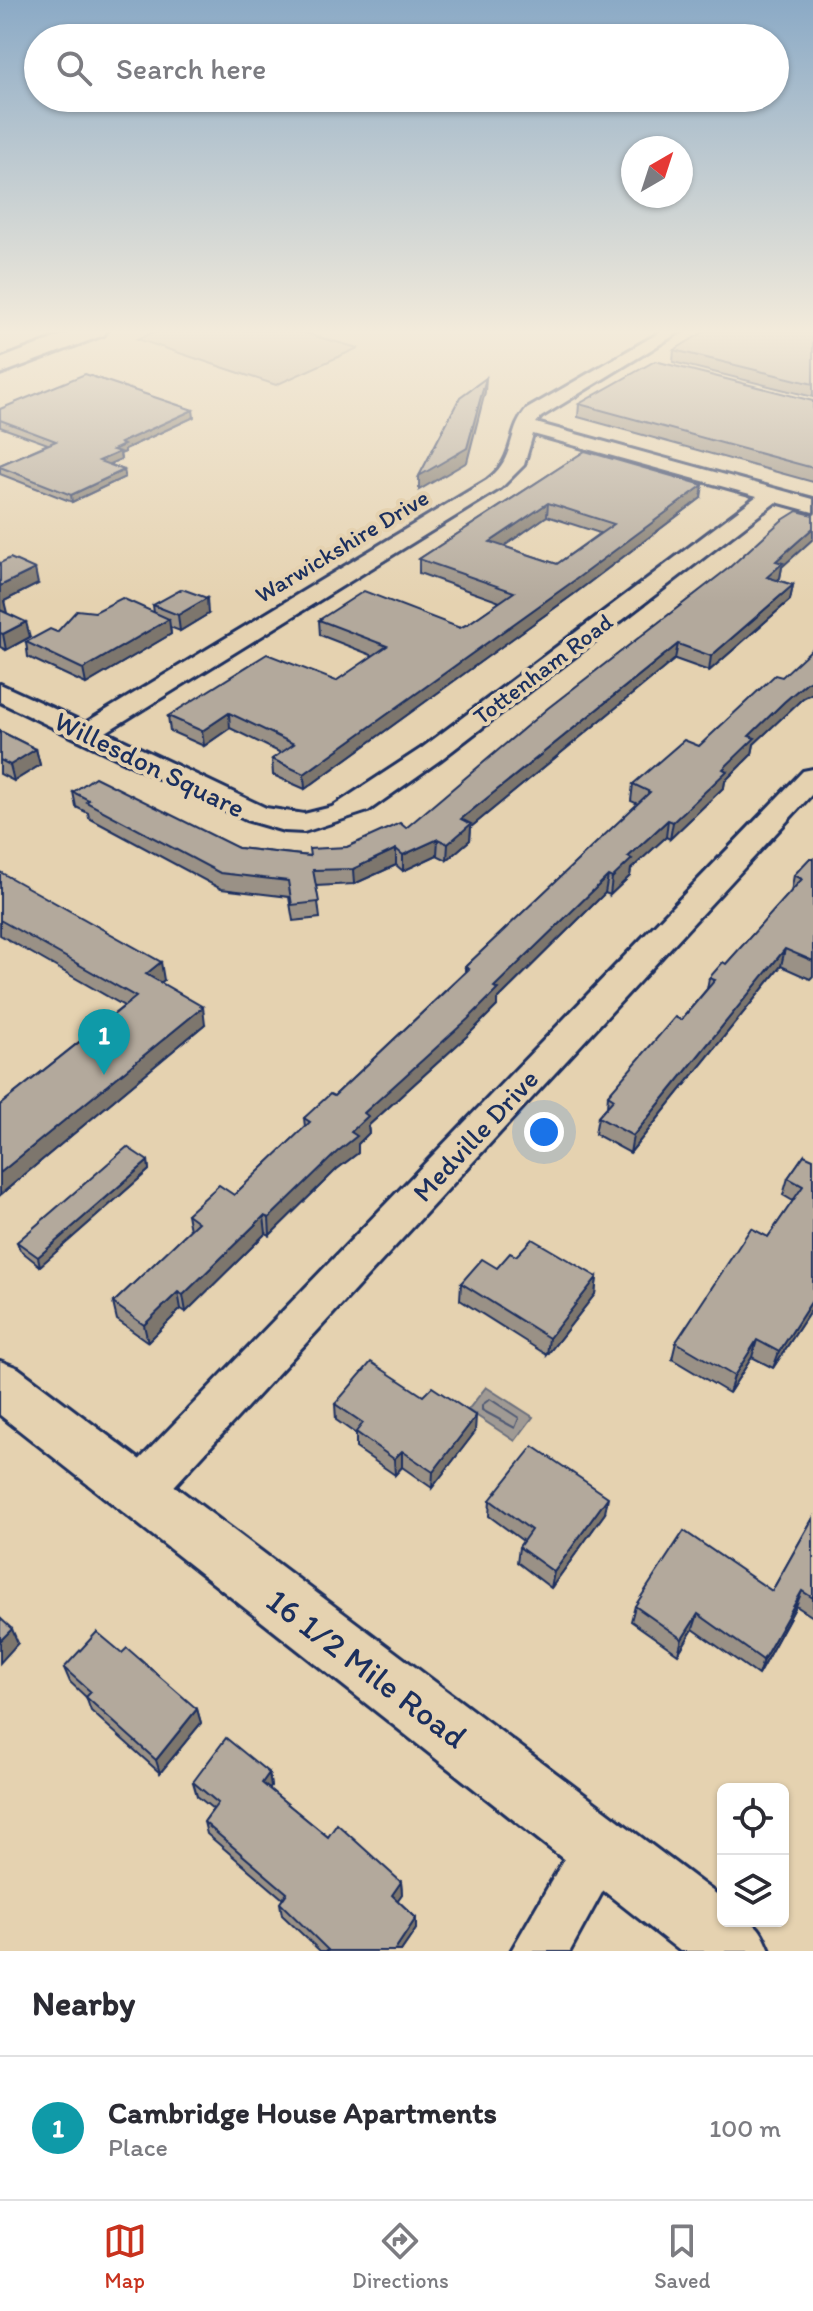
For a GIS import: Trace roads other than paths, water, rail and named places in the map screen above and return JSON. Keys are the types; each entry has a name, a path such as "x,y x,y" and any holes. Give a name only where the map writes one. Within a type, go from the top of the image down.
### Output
{"street":[{"path":"528,421 524,427 555,432 813,506"},
{"name":"Warwickshire Drive","path":"86,733 501,479 519,457 524,427"},
{"name":"Tottenham Road","path":"304,823 342,813 389,784 772,495"},
{"name":"Willesdon Square","path":"0,692 256,814 284,822 304,823"},
{"name":"Medville Drive","path":"138,1493 813,777"},
{"name":"16 1/2 Mile Road","path":"0,1384 735,1951"},
{"path":"539,1951 601,1847"}],"water":[{"path":"486,1387 533,1417 515,1441 468,1410"}],"place":[{"name":"Cambridge House Apartments","path":"104,1075"}]}
